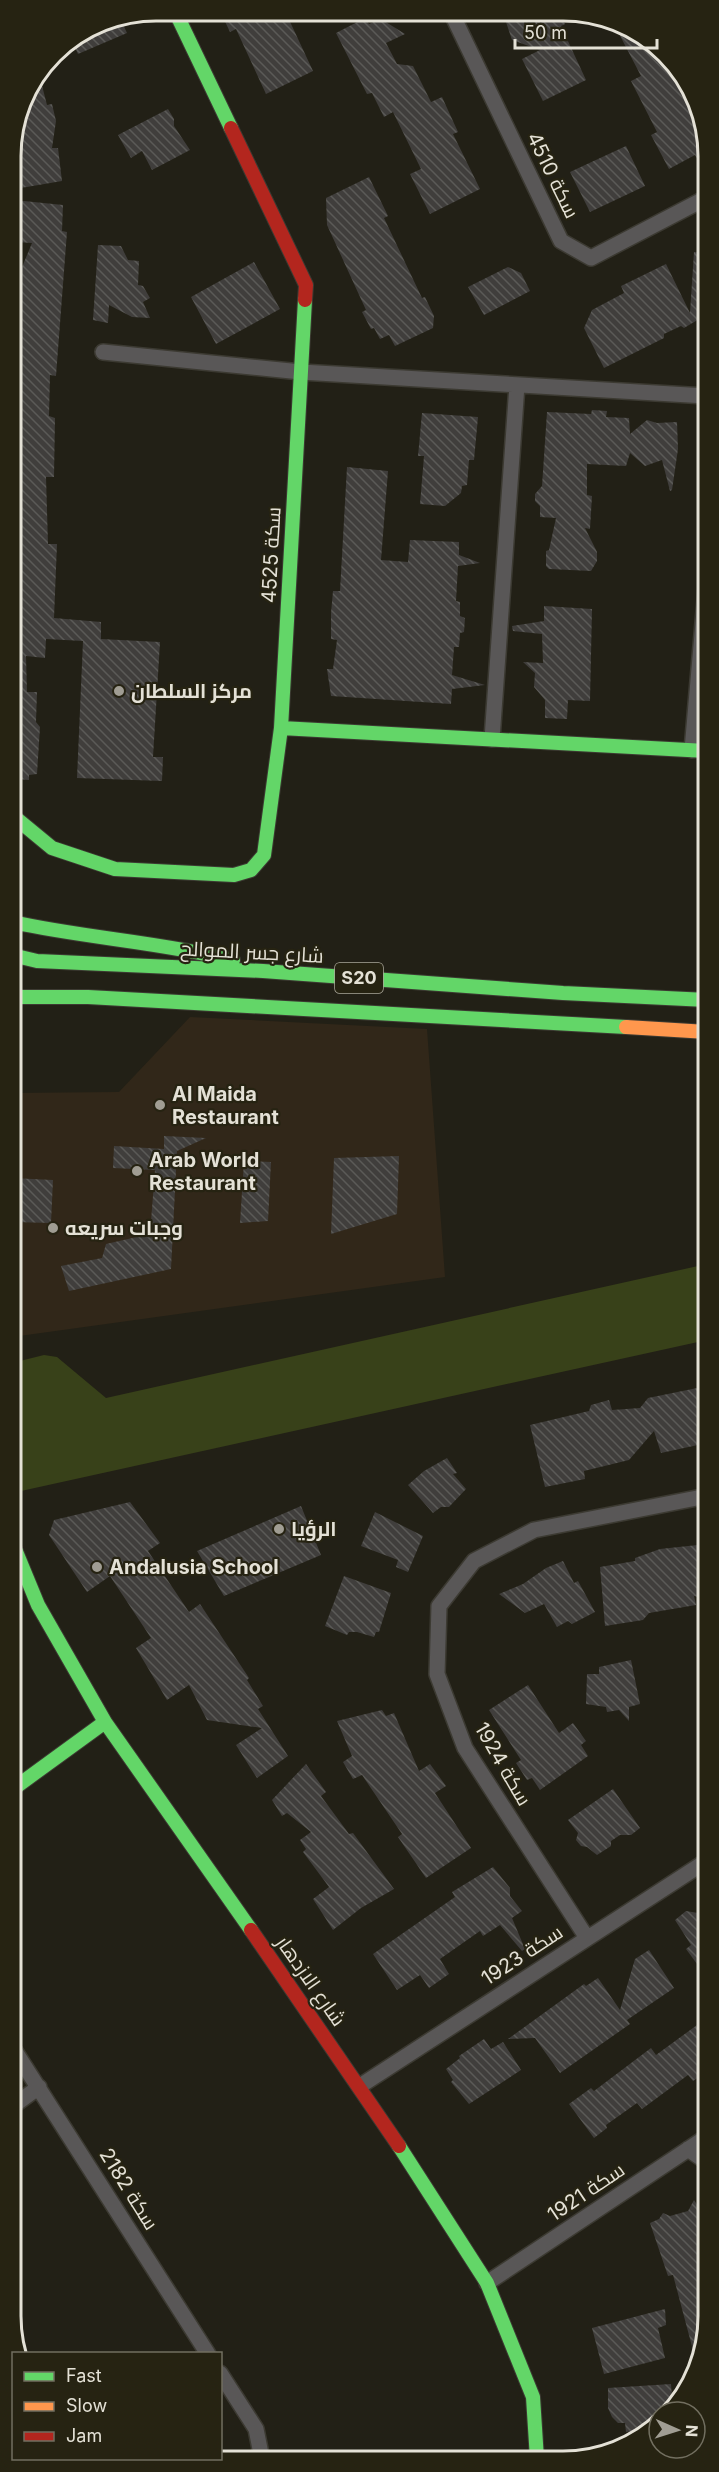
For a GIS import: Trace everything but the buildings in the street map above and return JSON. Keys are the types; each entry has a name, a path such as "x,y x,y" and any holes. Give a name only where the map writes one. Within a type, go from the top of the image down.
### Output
{"street":[{"name":"سكة 4525","path":"21,822 52,848 115,869 234,875 251,870 264,855 281,728 306,285 180,21"},
{"name":"سكة 4510","path":"455,21 561,241 591,258 698,202"},
{"path":"103,352 301,372 698,396"},
{"path":"492,740 517,385"},
{"path":"281,728 698,750"},
{"path":"21,924 48,930 185,948 225,957 263,971"},
{"name":"شارع جسر الموالح","path":"21,957 37,961 263,971 563,993 698,1000"},
{"name":"S20","path":"21,997 88,997 698,1031"},
{"name":"سكة 1924","path":"587,1938 465,1748 437,1674 439,1606 474,1561 534,1530 698,1498"},
{"name":"شارع الازدهار","path":"21,1564 38,1605 105,1722 360,2085 487,2283 532,2397 536,2451"},
{"path":"21,1783 105,1722"},
{"name":"سكة 1923","path":"360,2085 698,1866"},
{"name":"سكة 2182","path":"21,2060 207,2352"},
{"path":"21,2100 39,2087"},
{"name":"سكة 1921","path":"487,2283 698,2142"},
{"path":"688,2149 698,2156"},
{"path":"222,2376 256,2429 260,2451"}],"shaded area":[{"path":"190,1017 427,1029 445,1277 21,1336 21,1093 119,1092"}],"green space":[{"path":"698,1266 698,1342 21,1491 21,1361 44,1355 57,1357 106,1398"}],"traffic: fast":[{"path":"180,21 231,128"},
{"path":"21,822 52,848 115,869 234,875 251,870 264,855 281,728 305,300"},
{"path":"281,728 698,751"},
{"path":"21,924 233,960"},
{"path":"21,957 37,961 263,971 563,993 698,1000"},
{"path":"21,997 88,997 626,1027"},
{"path":"21,1564 38,1605 105,1722 251,1930"},
{"path":"21,1783 105,1722"},
{"path":"399,2146 487,2283 533,2397 536,2451"}],"traffic: slow":[{"path":"626,1027 698,1031"}],"traffic: jam":[{"path":"231,128 306,285 305,300"},
{"path":"251,1930 399,2146"}],"place":[{"name":"مركز السلطان","path":"119,691"},
{"name":"Al Maida Restaurant","path":"160,1105"},
{"name":"Arab World Restaurant","path":"137,1171"},
{"name":"وجبات سريعه","path":"53,1228"},
{"name":"الرؤيا","path":"279,1529"},
{"name":"Andalusia School","path":"97,1567"}]}
